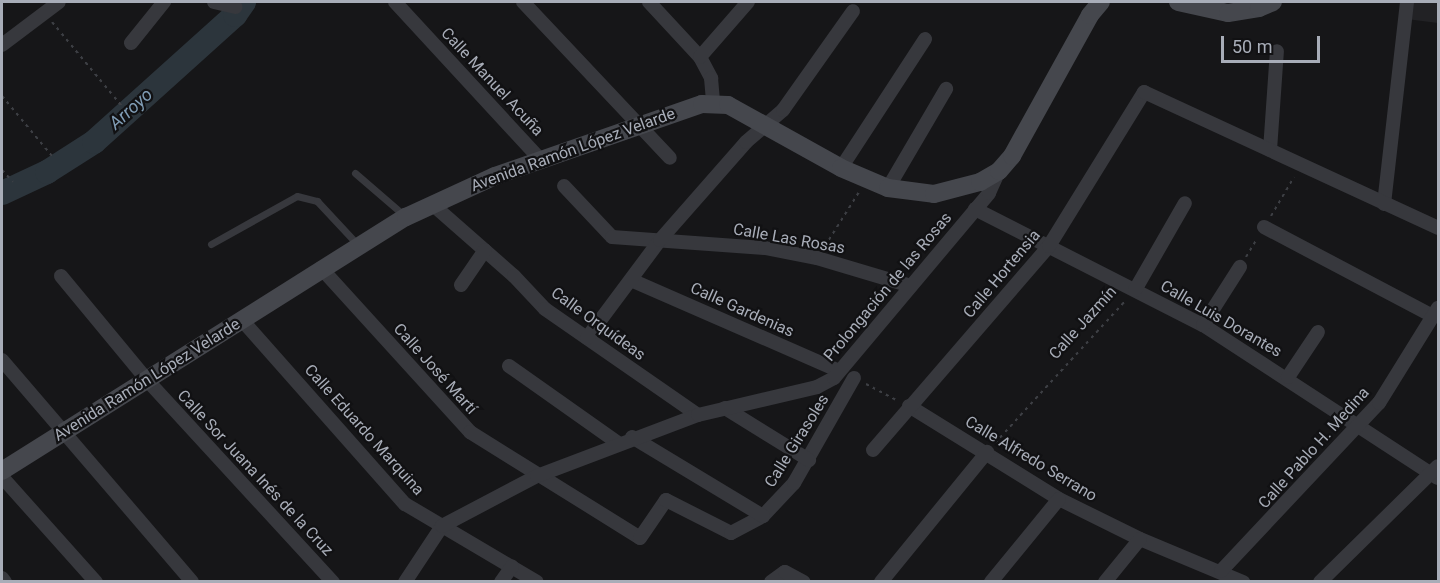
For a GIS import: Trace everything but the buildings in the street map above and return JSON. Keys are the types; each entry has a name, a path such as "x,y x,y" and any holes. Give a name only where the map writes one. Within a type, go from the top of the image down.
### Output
{"main road":[{"path":"713,103 728,105 867,181 888,188 934,194 959,190 999,171 1011,156 1090,15 1101,2"},
{"path":"1178,2 1228,13 1259,8 1273,2"},
{"name":"Avenida Ramón López Velarde","path":"2,471 321,268 406,217 540,159 637,125 713,103"}],"street":[{"path":"2,45 59,2"},
{"path":"131,43 164,2"},
{"path":"214,2 235,7"},
{"name":"Calle Manuel Acuña","path":"395,2 540,159"},
{"path":"523,2 670,158"},
{"path":"649,2 700,57 711,78 713,103"},
{"path":"700,57 748,2"},
{"path":"1384,204 1407,2"},
{"path":"587,338 660,240 765,126 783,110 853,11"},
{"path":"841,168 925,39"},
{"path":"1277,51 1270,150 1438,228"},
{"path":"888,188 946,89"},
{"name":"Calle Hortensia","path":"873,450 1049,246 1144,92 1270,150"},
{"name":"Prolongación de las Rosas","path":"405,582 442,526 537,476 633,437 698,415 817,387 839,371 990,193 999,171"},
{"path":"564,186 612,237 660,240"},
{"name":"Calle Jazmín","path":"1136,290 1185,203"},
{"name":"Calle Orquídeas","path":"432,204 485,250 545,309 698,415"},
{"name":"Calle Luis Dorantes","path":"975,209 1203,326 1288,377 1358,429 1436,472"},
{"path":"1264,227 1436,312"},
{"name":"Calle Las Rosas","path":"660,240 765,248 817,258 911,286"},
{"path":"461,285 485,250"},
{"path":"1203,326 1240,267"},
{"name":"Calle José Martí","path":"321,268 471,432 537,476 640,538 666,500 731,533"},
{"name":"Calle Sor Juana Inés de la Cruz","path":"61,276 147,380 333,582"},
{"name":"Calle Gardenias","path":"631,280 839,371"},
{"name":"Calle Pablo H. Medina","path":"1221,572 1358,429 1379,404 1436,312"},
{"name":"Calle Eduardo Marquina","path":"242,320 405,504 537,582"},
{"path":"1288,377 1318,332"},
{"path":"2,360 62,434 192,582"},
{"path":"509,366 618,443"},
{"name":"Calle Girasoles","path":"731,533 763,516 789,490 809,460 854,378"},
{"name":"Calle Alfredo Serrano","path":"909,406 987,452 1059,499 1140,539 1243,582"},
{"path":"725,408 809,460"},
{"path":"633,437 763,516"},
{"path":"881,582 987,452"},
{"path":"1320,582 1436,472"},
{"path":"2,477 96,582"},
{"path":"991,582 1059,499"},
{"path":"1105,582 1140,539"},
{"path":"501,582 512,566"},
{"path":"771,582 785,572 804,582"},
{"path":"2,578 5,582"}],"lane":[{"path":"355,173 406,217"},
{"path":"211,244 297,196 317,201 358,245"}],"path":[{"path":"44,13 126,111"},
{"path":"2,96 52,156"},
{"path":"2,170 13,182"},
{"path":"817,258 867,181"},
{"name":"Calle Jazmín","path":"987,452 1136,290"},
{"path":"854,378 909,406"}],"shaded area":[{"path":"1413,2 1438,2 1438,23 1406,19"}],"waterway":[{"name":"Arroyo","path":"2,193 47,172 94,142 235,15 244,2"}]}
